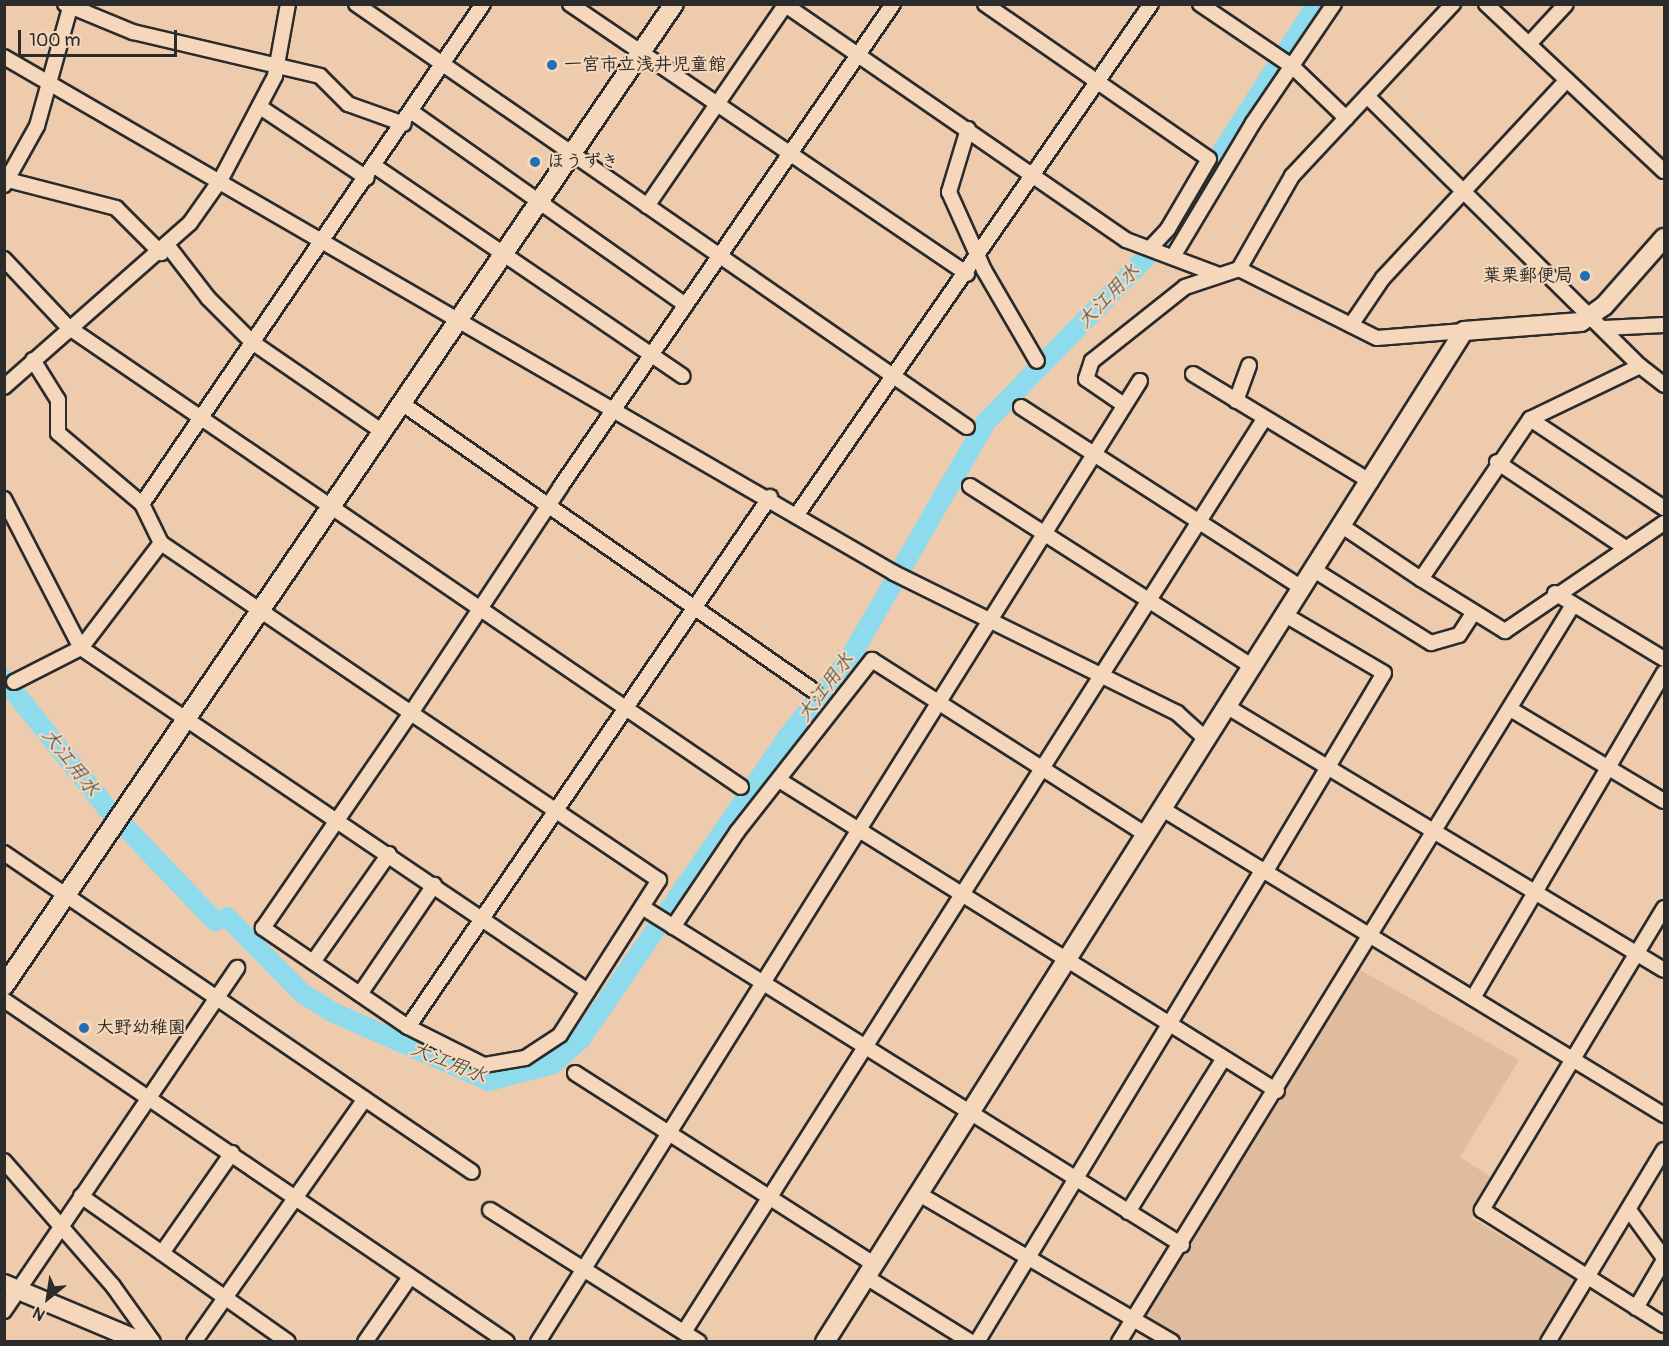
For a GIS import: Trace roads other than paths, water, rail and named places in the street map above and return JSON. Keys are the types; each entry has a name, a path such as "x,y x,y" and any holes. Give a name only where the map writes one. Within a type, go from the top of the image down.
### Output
{"street":[{"path":"4,387 68,327 165,249 220,179 260,106 276,69 288,4"},
{"path":"356,4 721,258 897,375 967,427"},
{"path":"142,504 444,66 483,4"},
{"path":"570,4 714,107 968,274"},
{"path":"4,986 457,316 573,155 674,4"},
{"path":"33,360 58,400 58,433 142,504 161,543 260,610 411,713 558,813 659,880 560,1035 525,1058 484,1065 408,1027 263,928 411,713 547,508 859,57 893,4"},
{"path":"985,4 1209,159 1168,229 1152,248"},
{"path":"798,513 968,274 1151,4"},
{"path":"1200,4 1283,63 1346,118"},
{"path":"1171,254 1283,63 1335,4"},
{"path":"1239,269 1292,176 1454,4"},
{"path":"1486,4 1665,171"},
{"path":"1529,44 1566,4"},
{"path":"380,430 252,342 208,298 165,249 116,208 6,181 37,126 69,5 133,32 276,69 320,76 348,104 408,118 538,201 686,305"},
{"path":"647,206 784,5 968,129 1034,178 1126,240 1171,254 1219,275"},
{"path":"4,57 324,238 798,513 898,575 990,623 1099,673 1177,713 1206,739"},
{"path":"1351,325 1383,278 1567,80"},
{"path":"1367,96 1465,190 1640,366 1665,385"},
{"path":"260,106 501,253 681,376"},
{"path":"968,129 949,192 978,258 1037,361"},
{"path":"1598,322 1665,238"},
{"path":"4,259 68,327 741,787"},
{"path":"1124,405 1086,378 1085,370 1185,287 1239,269 1377,338 1569,326 1598,322 1665,326"},
{"path":"825,1341 1065,960 1164,810 1226,706 1371,482 1464,331"},
{"path":"1236,401 1249,365"},
{"path":"1421,579 1497,462 1530,419 1640,366"},
{"path":"1193,374 1371,482"},
{"path":"538,1341 581,1267 990,623 1140,381"},
{"path":"399,402 547,508 814,691"},
{"path":"1021,407 1302,588"},
{"path":"684,1332 1146,598 1264,419"},
{"path":"1530,419 1665,508"},
{"path":"1497,462 1624,548"},
{"path":"969,486 1044,536 1252,666"},
{"path":"408,1027 558,813 770,497"},
{"path":"4,500 81,648 389,854 588,991"},
{"path":"1342,526 1505,631 1555,593 1665,523"},
{"path":"14,682 81,648 161,543"},
{"path":"1314,570 1431,643 1459,635 1474,612"},
{"path":"1555,593 1665,659"},
{"path":"1119,1341 1182,1245 1512,710 1573,605"},
{"path":"977,1341 1383,673 1285,615"},
{"path":"664,922 872,660 1147,835"},
{"path":"1473,998 1606,767 1665,673"},
{"path":"1226,706 1665,970"},
{"path":"1512,710 1665,801"},
{"path":"779,780 1276,1091"},
{"path":"1164,810 1373,935 1665,1115"},
{"path":"4,853 472,1172"},
{"path":"313,962 389,854"},
{"path":"360,994 434,885"},
{"path":"642,907 1182,1245"},
{"path":"1665,908 1575,1061 1482,1210 1665,1325"},
{"path":"4,1311 12,1287 81,1196 215,996 237,968"},
{"path":"4,1000 507,1341"},
{"path":"1128,1212 1224,1058"},
{"path":"575,1073 770,1197 971,1341"},
{"path":"194,1341 365,1099"},
{"path":"1548,1341 1665,1150"},
{"path":"162,1253 232,1153"},
{"path":"4,1161 153,1341"},
{"path":"919,1194 1172,1341"},
{"path":"81,1196 288,1341"},
{"path":"490,1210 699,1341"},
{"path":"1629,1210 1665,1259 1636,1308"},
{"path":"365,1341 410,1277"},
{"path":"12,1287 142,1341"}],"waterway":[{"name":"大江用水","path":"1200,186 1317,4"},
{"name":"大江用水","path":"227,917 302,993 332,1012 489,1081 553,1064 580,1040 786,739 851,656 986,422 1165,238"},
{"name":"大江用水","path":"4,679 106,807 215,921"}],"place":[{"name":"一宮市立浅井児童館","path":"552,65"},
{"name":"ほうずき","path":"535,162"},
{"name":"葉栗郵便局","path":"1585,276"},
{"name":"大野幼稚園","path":"84,1028"}]}
